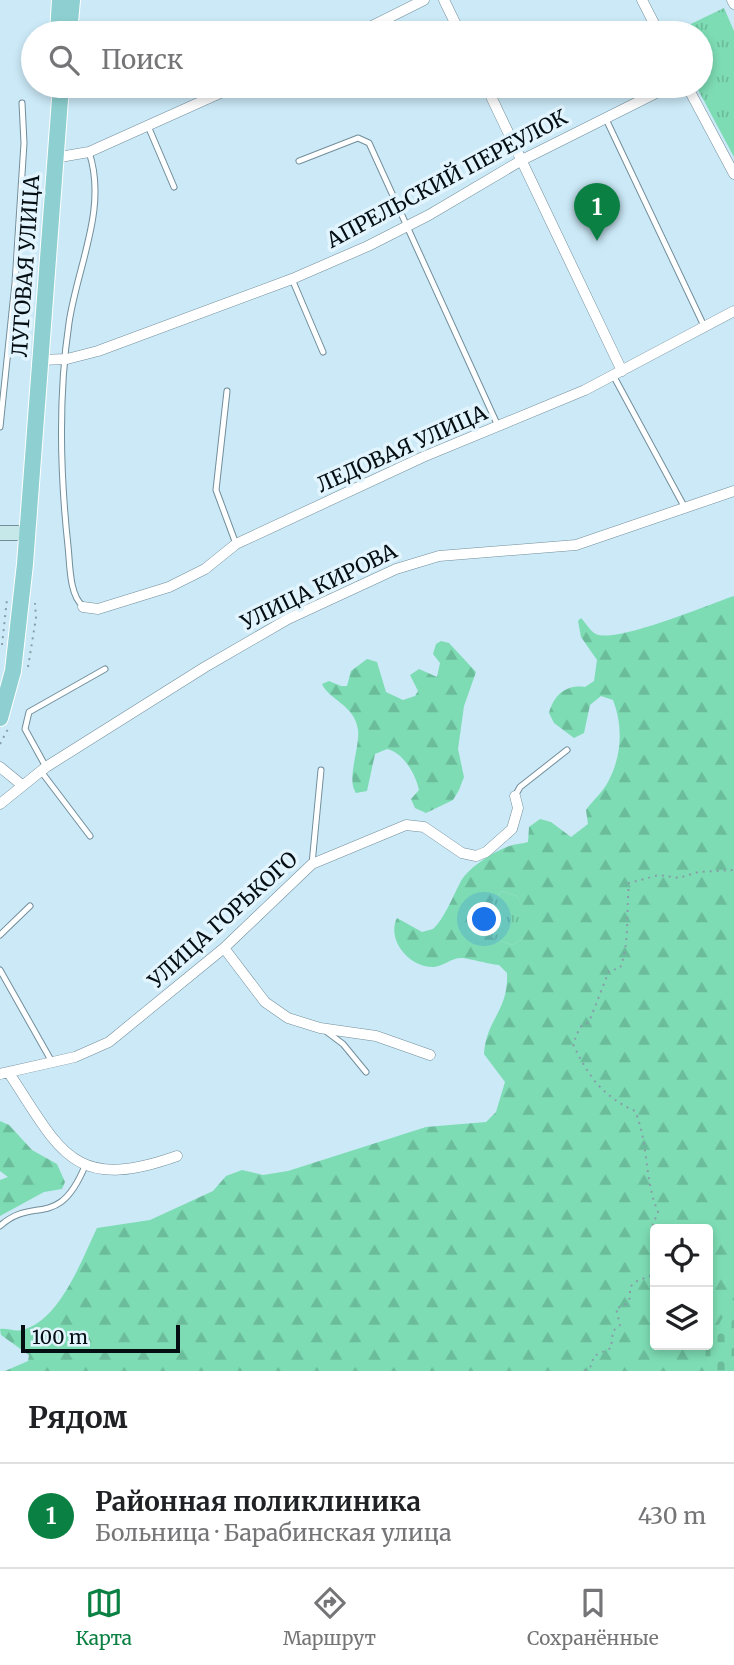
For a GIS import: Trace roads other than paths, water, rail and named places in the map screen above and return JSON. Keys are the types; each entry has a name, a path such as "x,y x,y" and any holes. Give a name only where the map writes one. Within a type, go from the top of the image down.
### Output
{"main road":[{"path":"59,21 60,0"},
{"path":"70,21 72,0"},
{"name":"ЛУГОВАЯ УЛИЦА","path":"0,718 16,650 28,533 60,98"}],"street":[{"path":"382,21 424,0"},
{"path":"444,0 454,21"},
{"path":"642,0 653,21"},
{"path":"54,158 89,152 210,98"},
{"path":"492,98 618,373"},
{"name":"АПРЕЛЬСКИЙ ПЕРЕУЛОК","path":"40,360 67,359 98,351 292,279 405,228 522,160 645,98"},
{"path":"693,98 734,174"},
{"name":"ЛЕДОВАЯ УЛИЦА","path":"83,607 98,609 169,587 205,569 236,544 423,457 618,373 734,311"},
{"name":"УЛИЦА КИРОВА","path":"0,804 43,768 242,645 396,569 439,556 576,545 734,491"},
{"path":"0,533 28,533"},
{"path":"0,767 22,785"},
{"name":"УЛИЦА ГОРЬКОГО","path":"5,1073 75,1057 109,1042 224,948 312,864 406,825 424,827 462,853 476,856 486,852 512,829 518,808 516,796"},
{"path":"224,948 265,1002 288,1018 320,1028 376,1036 430,1055"},
{"path":"5,1073 54,1141 85,1166 128,1171 177,1156"}],"lane":[{"path":"0,427 15,283 24,143 22,103"},
{"path":"605,117 705,326"},
{"path":"148,126 174,187"},
{"path":"299,161 358,138 364,140 373,150 405,228 498,426"},
{"path":"83,607 76,596 61,468 69,325 95,204 96,170 89,152"},
{"path":"292,279 323,352"},
{"path":"618,373 686,509"},
{"path":"227,391 216,490 236,544"},
{"path":"90,836 43,768 25,729 29,712 105,669"},
{"path":"516,796 520,787 567,750"},
{"path":"312,864 321,770"},
{"path":"0,935 30,906"},
{"path":"0,970 52,1062"},
{"path":"320,1028 343,1044 366,1072"},
{"path":"0,1226 17,1215 53,1208 77,1185 85,1166"}],"place":[{"name":"Районная поликлиника","path":"597,241"}]}
